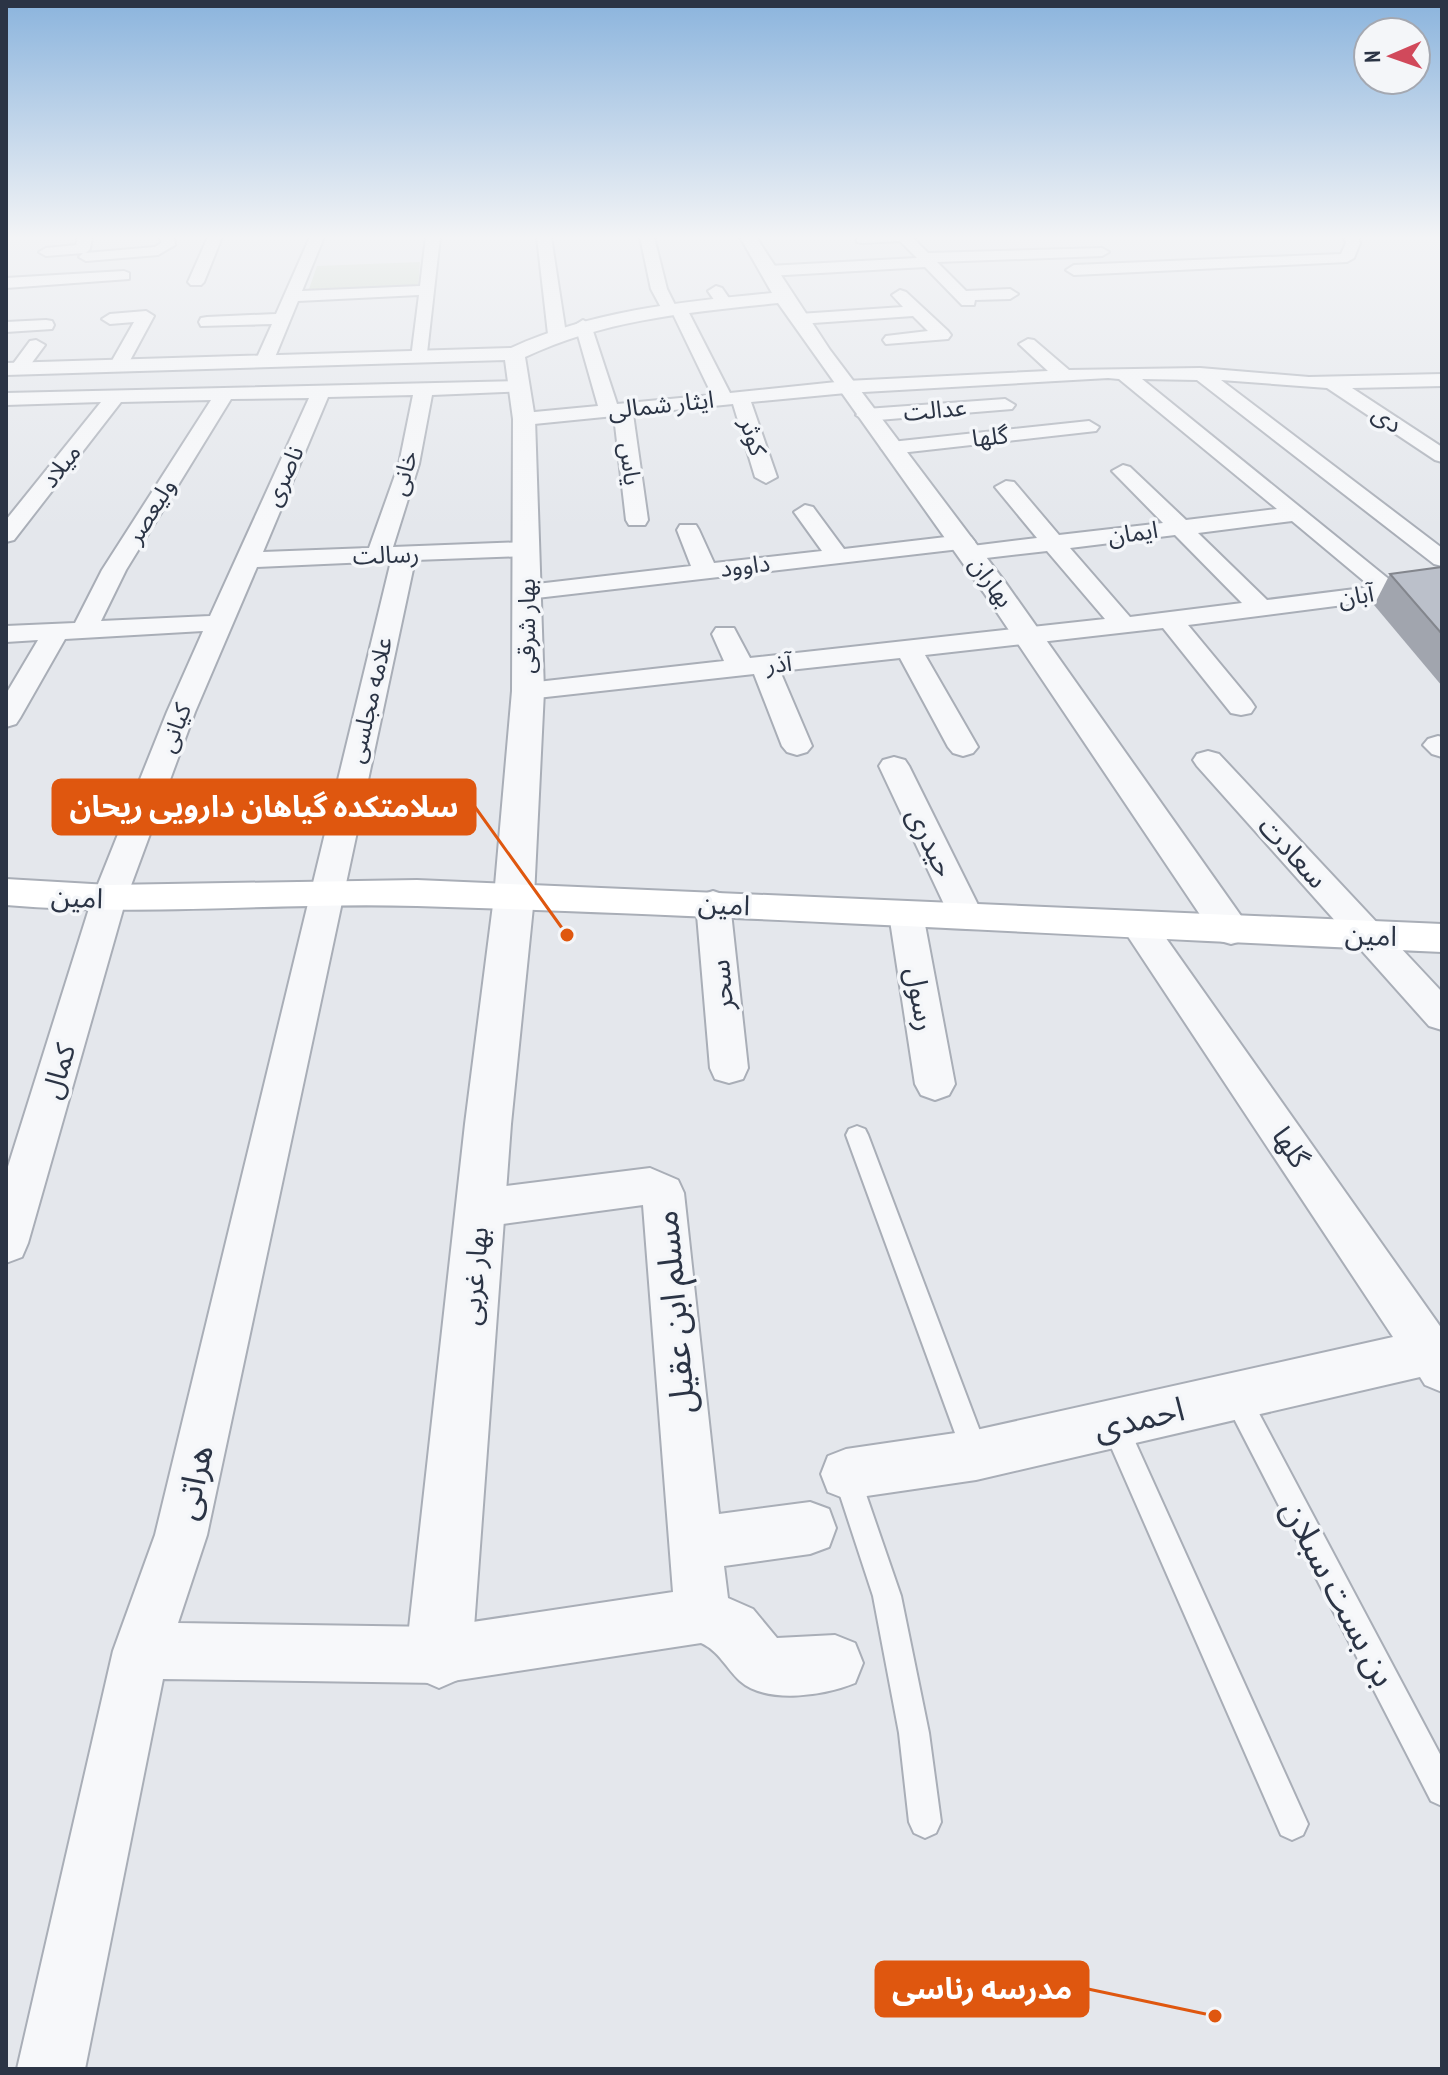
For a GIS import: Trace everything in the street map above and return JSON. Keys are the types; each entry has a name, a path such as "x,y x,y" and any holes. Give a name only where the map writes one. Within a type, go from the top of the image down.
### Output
{"main road":[{"name":"امین","path":"6,892 109,899 326,893 713,903 1139,926 1442,938"}],"street":[{"path":"12,368 40,334"},
{"path":"118,366 136,334"},
{"path":"264,362 277,334"},
{"path":"420,358 422,334"},
{"path":"12,368 420,358 472,363 514,354 557,334"},
{"name":"یاس","path":"586,334 616,410 637,520"},
{"name":"کوثر","path":"690,334 732,398 766,477"},
{"name":"بهاران","path":"810,334 1030,636 1231,930"},
{"path":"892,340 941,334"},
{"path":"1028,344 1065,376"},
{"name":"بهار شرقی","path":"514,354 524,419 528,592 528,691 514,897"},
{"path":"937,364 967,385"},
{"name":"ایثار شمالی","path":"524,419 846,387 967,385 1123,373 1200,373 1332,383 1442,380"},
{"name":"آبان","path":"1030,636 1262,609 1382,593 1389,589 1123,373"},
{"path":"1200,373 1442,559"},
{"path":"55,398 72,381"},
{"name":"دی","path":"1332,383 1442,456"},
{"path":"7,400 518,387"},
{"name":"خانی","path":"391,555 424,389"},
{"name":"ناصری","path":"247,560 321,392"},
{"name":"ولیعصر","path":"84,630 114,570 224,395"},
{"name":"میلاد","path":"6,535 115,397"},
{"name":"عدالت","path":"866,415 1005,405"},
{"name":"گلها","path":"891,448 1084,423 1107,447"},
{"path":"997,435 1014,457"},
{"path":"1123,471 1262,609"},
{"path":"1006,487 1123,625"},
{"path":"805,512 837,556"},
{"name":"ایمان","path":"966,548 1053,543 1296,514"},
{"path":"688,530 705,571"},
{"name":"داوود","path":"528,592 837,556 966,548"},
{"name":"رسالت","path":"247,560 526,549"},
{"name":"علامه مجلسی","path":"326,893 391,555"},
{"name":"کیانی","path":"109,899 218,623 247,560"},
{"path":"1170,620 1241,707"},
{"path":"6,634 218,623"},
{"path":"6,718 56,631"},
{"path":"725,634 752,666 797,746"},
{"name":"آذر","path":"528,691 1030,636"},
{"path":"908,649 963,747"},
{"name":"سعادت","path":"1208,760 1442,1016"},
{"name":"حیدری","path":"894,766 967,917"},
{"name":"هراتی","path":"51,2069 141,1651 181,1535 326,893"},
{"name":"بهار غربی","path":"439,1655 514,897"},
{"name":"کمال","path":"6,1243 109,899"},
{"name":"سحر","path":"713,903 729,1068"},
{"name":"رسول","path":"906,914 935,1084"},
{"name":"گلها","path":"1139,926 1436,1360"},
{"name":"مسلم ابن عقیل","path":"481,1208 650,1186 663,1193 702,1615"},
{"name":"احمدی","path":"846,1474 976,1455 1236,1396 1436,1360"},
{"path":"695,1544 810,1528"},
{"path":"141,1651 439,1655 702,1615 733,1629 762,1663 777,1666 835,1663"}],"lane":[{"path":"857,1135 976,1455"},
{"name":"بن بست سبلان","path":"1236,1396 1442,1790"},
{"path":"1114,1424 1292,1824"},
{"path":"846,1474 887,1596 914,1733 925,1822"}],"building":[{"path":"1442,567 1442,634 1390,574"}],"place":[{"name":"سلامتکده گیاهان دارویی ریحان","path":"567,935"},
{"name":"مدرسه رناسی","path":"1215,2016"}]}
